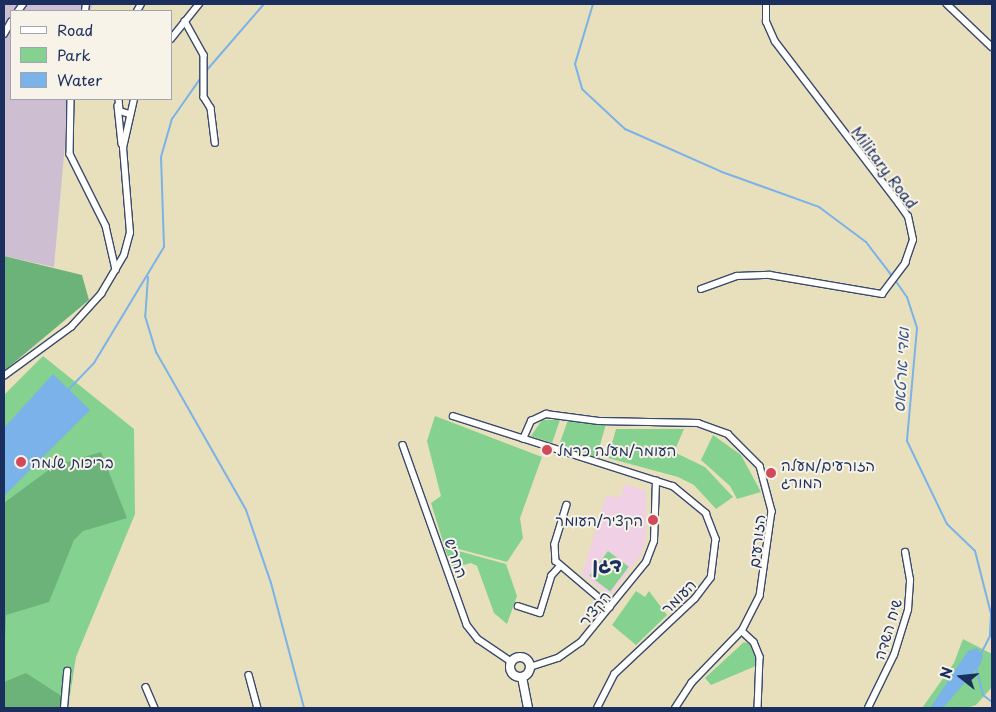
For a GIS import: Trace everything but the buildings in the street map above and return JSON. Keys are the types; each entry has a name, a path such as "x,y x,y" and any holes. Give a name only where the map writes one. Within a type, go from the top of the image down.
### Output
{"street":[{"path":"172,38 199,4"},
{"name":"Military Road","path":"700,290 737,276 770,275 882,294 905,264 913,240 908,217 899,204 775,42 766,22 766,4"},
{"path":"947,4 992,47"},
{"path":"185,22 204,55 204,97 211,108 214,143"},
{"path":"71,100 70,154 106,226 116,270"},
{"path":"4,376 71,327 116,270 130,233 119,100"},
{"path":"123,148 134,100"},
{"path":"118,106 130,114"},
{"name":"הזורעים","path":"523,439 531,421 546,414 599,421 698,423 740,443 766,480 772,511 762,586 742,631 692,683 676,708"},
{"name":"העומר","path":"453,416 687,492 706,513 716,539 715,566 704,590 615,674 598,708"},
{"name":"החריש","path":"403,445 466,622 478,639 512,662"},
{"name":"הקציר","path":"530,667 571,651 610,607 652,551 656,481"},
{"path":"567,505 555,548 560,566 610,607"},
{"name":"שיח השדה","path":"868,708 894,656 908,610 910,580 906,552"},
{"path":"518,606 540,613 551,575 560,566"},
{"path":"742,631 754,642 760,657 758,708"},
{"path":"522,677 511,672 512,662 523,658 530,667 522,677 528,708"},
{"path":"64,708 67,671"},
{"path":"249,675 258,708"},
{"path":"146,687 155,708"}],"shaded area":[{"path":"4,4 93,4 90,10 10,10 10,100 69,100 54,267 4,256"},
{"path":"625,484 646,491 646,536 641,555 610,595 582,575 606,495 620,498"}],"green space":[{"path":"4,256 82,275 89,300 4,371"},
{"path":"43,356 134,429 135,514 76,657 68,708 4,708 4,395"},
{"path":"435,416 542,457 520,518 523,538 507,562 444,545 431,503 441,496 427,441"},
{"path":"542,420 560,420 552,443 531,436"},
{"path":"568,420 606,424 596,459 558,448"},
{"path":"616,429 684,429 674,452 705,467 733,497 716,509 694,485 678,477 608,458"},
{"path":"713,435 741,455 761,492 737,499 730,486 701,460"},
{"path":"101,452 127,518 83,531 74,540 49,602 6,615 4,665 4,503 54,466"},
{"path":"444,547 506,564 517,596 507,624 494,613 477,566 471,563 453,568"},
{"path":"608,551 629,567 610,591 589,576"},
{"path":"636,591 645,597 649,591 667,615 636,645 612,625"},
{"path":"963,639 992,654 992,687 976,705 966,708 922,708 954,663"},
{"path":"744,642 750,644 758,665 711,685 705,678"},
{"path":"26,673 63,697 61,708 4,708 4,682"}],"water":[{"name":"בריכות שלמה","path":"53,374 90,410 4,496 4,428"},
{"path":"977,648 983,656 980,665 943,708 930,708 968,651"}],"waterway":[{"path":"206,71 264,4"},
{"name":"ואדי ארטאס","path":"593,4 575,64 582,89 625,129 722,172 819,207 866,242 892,276"},
{"path":"68,390 94,363 164,247 161,157 172,119 202,76"},
{"path":"148,277 145,316 156,352 246,510 271,583 304,708"},
{"name":"ואדי ארטאס","path":"895,280 907,297 917,328 907,441 947,524 975,551 991,614 990,636 981,654"},
{"path":"976,667 983,695 992,702"}],"place":[{"name":"העומר/מעלה כרמל","path":"547,450"},
{"name":"בריכות שלמה","path":"21,462"},
{"name":"הזורעים/מעלה המורג","path":"771,473"},
{"name":"הקציר/העומר","path":"653,520"}],"district":[{"name":"דגן","path":"607,564"}]}
